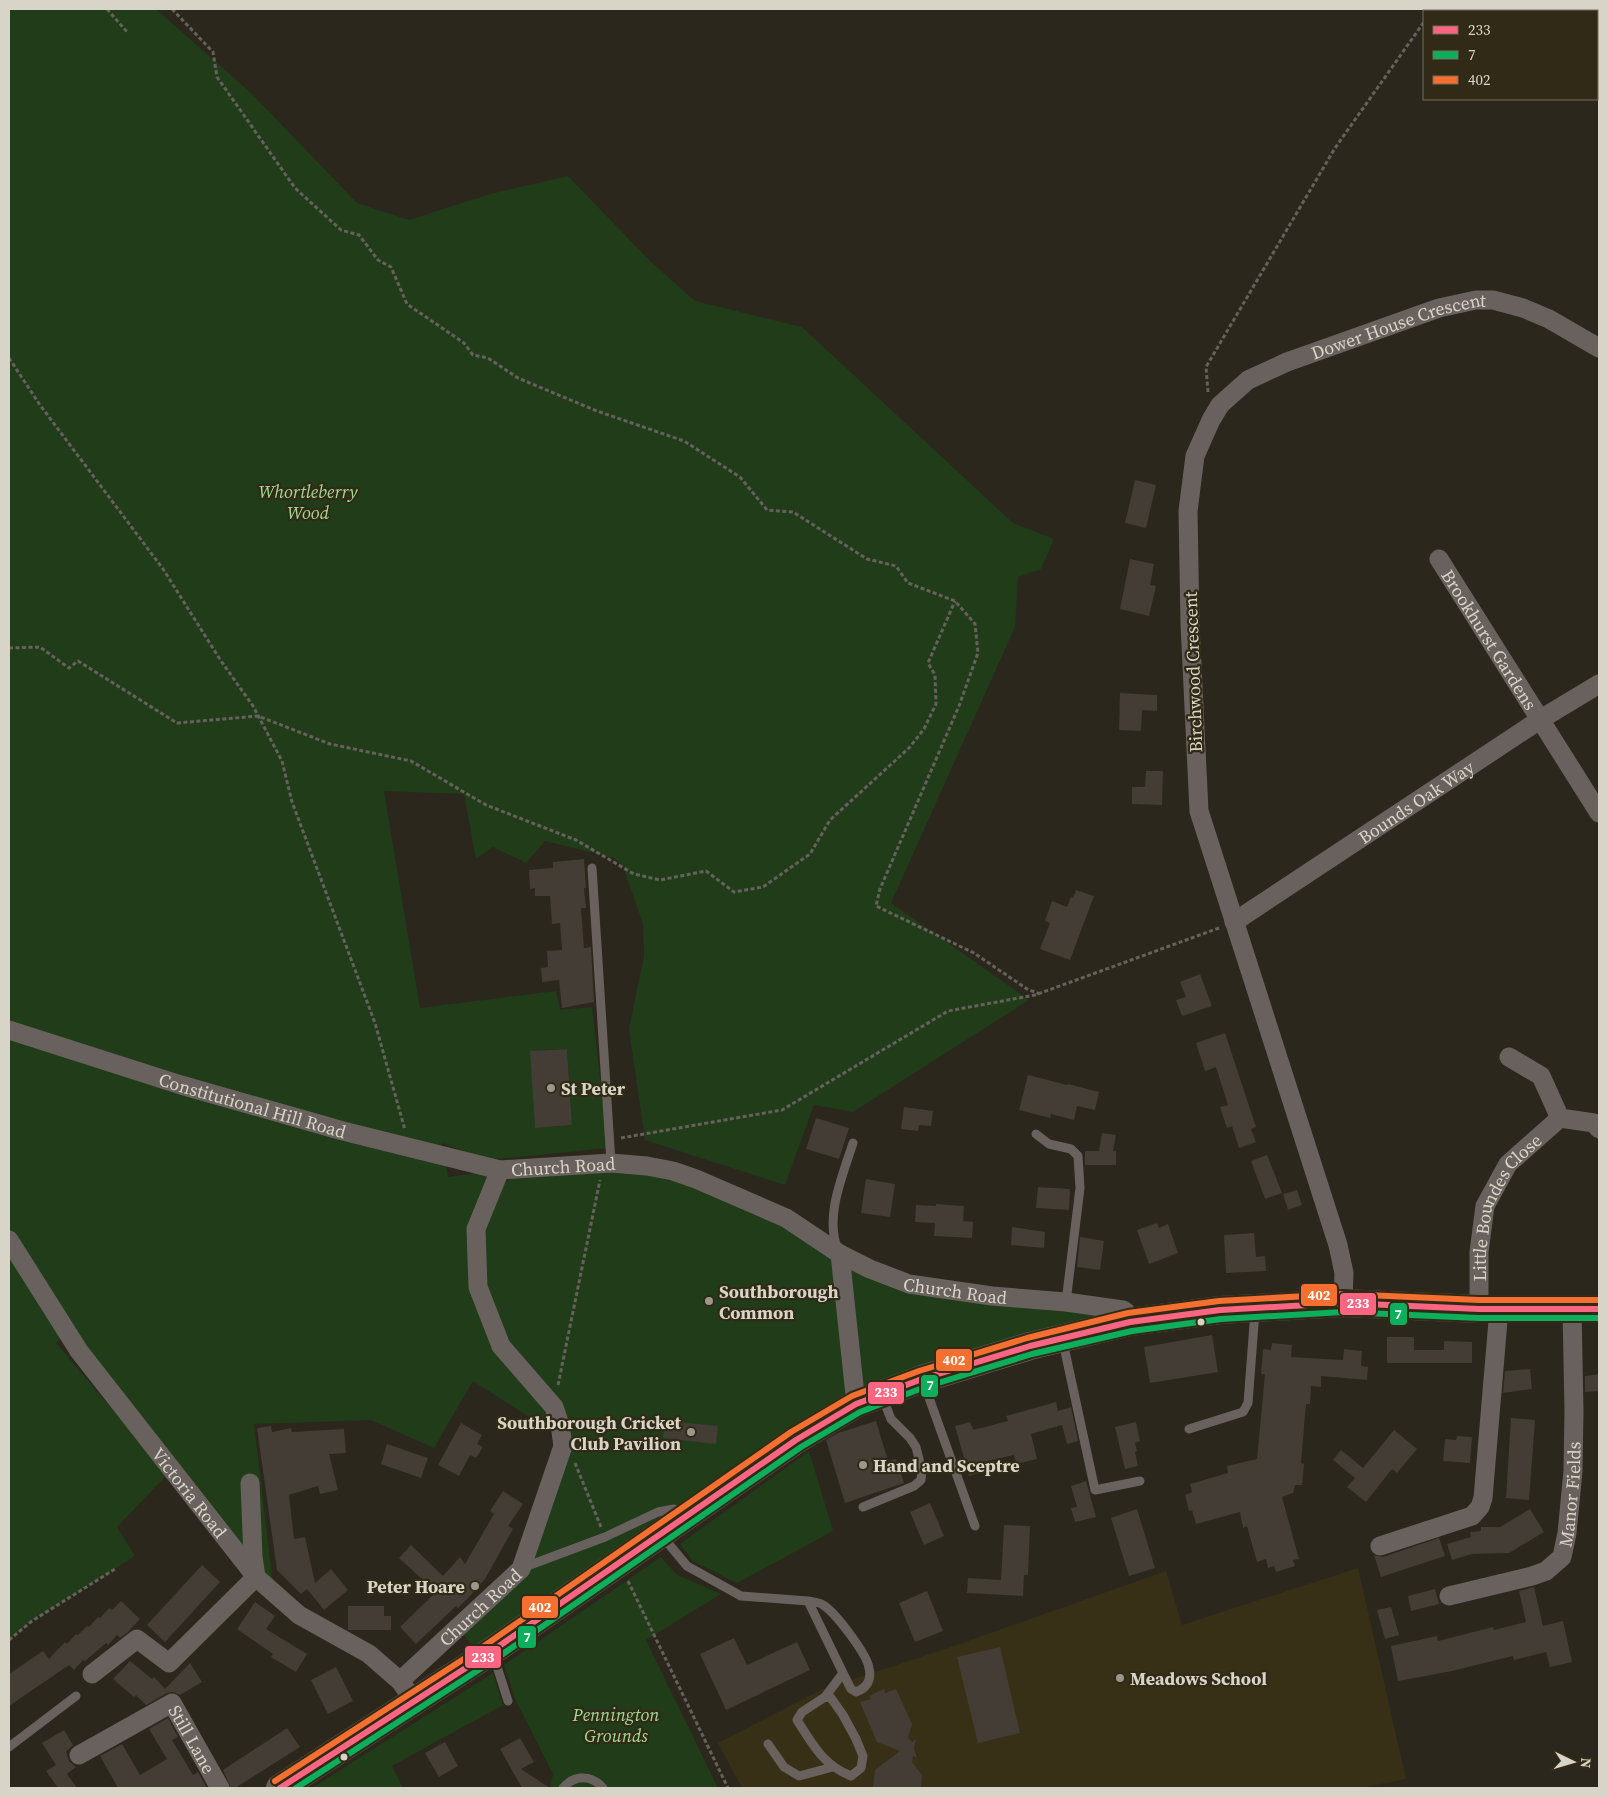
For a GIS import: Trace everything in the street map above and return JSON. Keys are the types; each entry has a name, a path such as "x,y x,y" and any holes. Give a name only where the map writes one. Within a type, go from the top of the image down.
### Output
{"highway":[{"path":"280,1788 408,1692 492,1651 796,1440 856,1404 922,1379 1030,1346 1130,1322 1220,1310 1343,1303 1489,1309 1599,1309"}],"street":[{"name":"Dower House Crescent","path":"1211,420 1220,405 1248,380 1287,362 1439,308 1476,300 1493,300 1523,308 1549,319 1599,348"},
{"name":"Birchwood Crescent","path":"1211,420 1195,456 1188,511 1191,634 1199,811 1338,1245 1344,1273 1343,1303"},
{"name":"Brookhurst Gardens","path":"1439,559 1599,813"},
{"name":"Bounds Oak Way","path":"1234,922 1541,720 1599,684"},
{"name":"Constitutional Hill Road","path":"9,1030 181,1085 334,1128 500,1170"},
{"name":"Little Boundes Close","path":"1508,1057 1541,1076 1560,1118"},
{"name":"Little Boundes Close","path":"1380,1546 1472,1516 1480,1507 1483,1498 1489,1309 1480,1252 1485,1206 1508,1164 1560,1118 1594,1123 1599,1129"},
{"name":"Church Road","path":"408,1692 521,1569 563,1446 560,1425 554,1407 501,1346 478,1287 476,1229 500,1170 607,1163 647,1166 673,1171 786,1218 840,1254 870,1269 909,1284 992,1296 1066,1302 1123,1310 1126,1312 1130,1322"},
{"name":"Victoria Road","path":"9,1240 78,1351 256,1577 299,1615 369,1654 408,1692"},
{"path":"840,1254 856,1404"},
{"name":"Manor Fields","path":"1449,1596 1532,1576 1546,1571 1562,1557 1567,1533 1573,1471 1572,1309"},
{"path":"92,1674 137,1639 170,1663 256,1577 253,1557 250,1483"},
{"name":"Still Lane","path":"79,1755 172,1703 220,1788"}],"lane":[{"path":"592,868 608,1140 607,1163"},
{"path":"1036,1134 1049,1144 1071,1150 1078,1156 1080,1188 1066,1302"},
{"path":"840,1254 834,1240 833,1227 836,1202 852,1143"},
{"path":"1189,1429 1244,1412 1248,1403 1255,1308"},
{"path":"1062,1339 1095,1490 1140,1481"},
{"path":"922,1379 975,1526"},
{"path":"863,1507 914,1486 921,1480 922,1471 916,1448 910,1438 891,1419 882,1394"},
{"path":"521,1569 605,1537 658,1512 674,1509 683,1518"},
{"path":"661,1535 687,1566 741,1596 808,1602 822,1604 836,1615 869,1666 870,1682 864,1689 856,1692 851,1689 808,1602"},
{"path":"492,1651 508,1701"},
{"path":"825,1697 831,1698 843,1715 863,1756 861,1768 851,1776 833,1767 823,1758 797,1720 802,1712 825,1697 843,1673"},
{"path":"9,1747 76,1696"},
{"path":"768,1744 784,1767 799,1776 833,1767"},
{"path":"564,1788 576,1778 585,1777 593,1779 603,1788"}],"path":[{"path":"107,9 128,33"},
{"path":"172,9 213,52 217,77 295,188 341,230 359,234 378,260 391,267 407,304 464,343 473,355 488,358 518,378 588,407 684,441 740,478 767,510 793,512 867,558 896,566 908,583 955,601 975,624 978,653 959,706 880,889 876,906 974,953 1027,989 1040,994"},
{"path":"1211,420 1206,367 1335,148 1423,23"},
{"path":"9,358 46,413 163,569 258,716 282,761 292,802 376,1023 410,1148"},
{"path":"9,648 40,647 69,668 78,661 177,723 258,716 330,744 411,761 486,806 576,840 634,874 660,880 706,872 734,892 763,887 810,854 830,820 909,748 924,729 936,704 935,675 928,663 955,601"},
{"path":"608,1140 782,1110 948,1011 1040,994 1234,922"},
{"path":"554,1407 607,1163"},
{"path":"574,1460 605,1537"},
{"path":"619,1563 728,1788"},
{"path":"9,1640 32,1621 115,1569"}],"shaded area":[{"name":"Meadows School","path":"1358,1568 1406,1779 1360,1788 742,1788 718,1743 821,1690 954,1646 1166,1571 1182,1625"}],"green space":[{"name":"Whortleberry Wood","path":"9,9 156,9 251,93 357,203 409,220 490,194 568,176 650,261 695,301 802,327 1013,523 1054,539 1041,569 1018,577 1015,627 891,903 1029,1000 853,1112 814,1105 785,1185 645,1140 629,1029 644,956 643,924 623,866 614,858 545,841 526,863 493,847 476,859 464,794 384,791 420,1008 556,991 560,1010 592,1007 608,1148 488,1160 442,1143 448,1177 500,1170 476,1229 478,1287 502,1347 554,1407 563,1439 473,1381 434,1448 371,1420 254,1424 274,1593 70,1331 56,1343 145,1448 166,1476 117,1527 135,1556 32,1621 9,1640","holes":["567,1049 572,1125 535,1128 531,1051"]},
{"name":"Southborough Common","path":"602,1169 659,1172 773,1218 858,1272 1110,1316 863,1387 845,1394 789,1429 474,1649 463,1633 522,1576 567,1438 508,1342 483,1287 482,1220 495,1192 511,1178"},
{"path":"809,1451 833,1531 737,1583 693,1561 680,1544"},
{"name":"Pennington Grounds","path":"661,1557 677,1575 721,1594 646,1640 718,1788 550,1788 553,1774 516,1701 504,1665"},
{"path":"493,1673 503,1705 392,1766 403,1788 312,1788"}],"building":[{"path":"1135,480 1156,485 1146,528 1125,523"},
{"path":"1130,559 1154,564 1150,585 1156,586 1149,616 1120,609"},
{"path":"1120,693 1157,695 1157,711 1142,710 1141,731 1119,730"},
{"path":"1146,771 1163,771 1162,805 1132,804 1132,787 1145,787"},
{"path":"584,859 586,908 581,908 584,948 591,947 594,1002 562,1008 559,980 542,982 541,968 548,967 547,951 562,950 560,923 552,924 550,896 535,896 535,888 530,889 529,870 553,868 553,862"},
{"path":"1076,890 1094,896 1070,960 1040,949 1050,923 1045,921 1052,901 1067,907"},
{"path":"1200,974 1212,1006 1182,1016 1176,1000 1186,997 1180,982"},
{"path":"1225,1033 1256,1127 1251,1129 1256,1142 1239,1148 1232,1126 1227,1128 1220,1107 1228,1105 1216,1067 1205,1071 1196,1043"},
{"name":"St Peter","path":"567,1049 572,1125 535,1128 530,1051"},
{"path":"1028,1075 1099,1092 1095,1110 1077,1106 1074,1120 1051,1114 1050,1118 1019,1110"},
{"path":"904,1107 933,1111 931,1126 919,1125 918,1131 901,1129"},
{"path":"816,1118 849,1128 839,1159 806,1149"},
{"path":"1102,1133 1116,1135 1113,1151 1116,1151 1116,1165 1085,1165 1085,1151 1099,1151"},
{"path":"1267,1155 1282,1193 1265,1199 1251,1161"},
{"path":"866,1179 895,1184 890,1217 861,1213"},
{"path":"1038,1187 1070,1189 1069,1210 1036,1208"},
{"path":"1297,1190 1302,1205 1288,1210 1283,1194"},
{"path":"936,1204 964,1206 963,1221 973,1222 972,1238 934,1236 935,1223 915,1222 916,1205 936,1206"},
{"path":"1157,1223 1159,1228 1168,1224 1178,1253 1149,1264 1137,1230"},
{"path":"1012,1227 1045,1232 1044,1248 1011,1245"},
{"path":"1254,1233 1256,1257 1265,1256 1266,1271 1226,1273 1224,1235"},
{"path":"1080,1237 1104,1241 1100,1270 1077,1267"},
{"path":"1212,1335 1218,1372 1150,1383 1144,1347"},
{"path":"1387,1337 1414,1337 1414,1350 1444,1350 1444,1341 1472,1342 1472,1363 1387,1363"},
{"path":"1272,1343 1292,1345 1291,1357 1343,1360 1344,1349 1362,1351 1361,1366 1368,1367 1367,1380 1321,1376 1321,1387 1311,1386 1310,1404 1306,1404 1301,1463 1304,1464 1302,1485 1295,1485 1293,1493 1282,1497 1299,1559 1293,1560 1295,1566 1276,1572 1274,1566 1268,1568 1266,1559 1257,1562 1247,1526 1243,1528 1240,1512 1196,1524 1192,1510 1189,1511 1185,1495 1192,1492 1190,1484 1228,1473 1227,1466 1257,1459 1265,1374 1261,1374 1263,1349 1271,1350"},
{"path":"1530,1369 1532,1389 1503,1393 1505,1371"},
{"path":"1599,1374 1599,1391 1585,1392 1585,1376"},
{"path":"1056,1402 1058,1411 1071,1407 1078,1441 1067,1444 1062,1425 1031,1434 1037,1459 1016,1464 1014,1455 983,1462 986,1471 969,1476 955,1426 970,1422 973,1430 1008,1421 1006,1416"},
{"path":"1511,1418 1535,1420 1529,1500 1506,1498"},
{"name":"Southborough Cricket Club Pavilion","path":"665,1421 718,1426 716,1444 663,1438"},
{"path":"876,1421 888,1461 896,1459 904,1483 845,1503 826,1440 838,1433"},
{"path":"1136,1422 1140,1441 1135,1443 1138,1466 1125,1469 1115,1427"},
{"path":"461,1423 482,1435 477,1444 483,1447 476,1458 470,1455 459,1476 438,1465"},
{"path":"271,1426 272,1432 291,1428 292,1432 344,1429 346,1453 329,1454 338,1490 320,1494 318,1486 289,1495 294,1539 305,1537 315,1583 331,1569 348,1590 324,1610 307,1589 301,1594 277,1570 257,1428"},
{"path":"1394,1430 1417,1449 1397,1473 1392,1469 1366,1502 1347,1487 1355,1478 1333,1460 1341,1450 1363,1468"},
{"path":"1457,1436 1472,1437 1470,1463 1443,1461 1445,1439 1456,1440"},
{"path":"387,1444 428,1458 421,1478 381,1464"},
{"path":"1086,1481 1096,1517 1075,1522 1071,1508 1077,1507 1071,1486"},
{"path":"503,1491 523,1504 508,1526 513,1529 485,1579 458,1608 456,1606 416,1644 400,1627 436,1592 399,1558 411,1545 443,1576 460,1557 465,1564 494,1514 490,1511"},
{"path":"930,1503 944,1536 924,1545 910,1512"},
{"path":"1137,1509 1155,1568 1129,1576 1111,1518"},
{"path":"1530,1509 1544,1532 1509,1553 1472,1554 1452,1560 1447,1544 1471,1537 1470,1532 1481,1531 1481,1527 1500,1527"},
{"path":"1004,1525 1030,1526 1028,1575 1024,1575 1023,1596 967,1593 968,1578 1001,1580"},
{"path":"1439,1538 1445,1556 1381,1577 1374,1555 1383,1557"},
{"path":"202,1565 220,1582 165,1642 147,1625"},
{"path":"1534,1587 1543,1626 1563,1621 1572,1662 1550,1667 1546,1652 1514,1660 1513,1656 1452,1671 1398,1681 1391,1646 1437,1636 1438,1641 1493,1627 1494,1630 1526,1622 1519,1591"},
{"path":"1435,1589 1439,1604 1411,1611 1408,1596"},
{"path":"927,1591 943,1631 915,1642 899,1603"},
{"path":"121,1601 140,1619 128,1632 120,1638 117,1635 108,1645 106,1643 85,1661 83,1660 74,1670 69,1665 9,1706 9,1674 43,1651 49,1659 65,1642 67,1644 76,1634 78,1635 87,1626 89,1627 109,1608 112,1610"},
{"path":"255,1602 275,1616 266,1629 307,1654 296,1672 271,1657 273,1654 237,1629"},
{"path":"348,1606 384,1606 384,1616 391,1616 391,1630 348,1630"},
{"path":"1391,1607 1399,1635 1385,1639 1377,1610"},
{"path":"734,1638 747,1665 797,1642 810,1670 726,1710 700,1654"},
{"path":"1000,1647 1020,1733 978,1743 957,1657"},
{"path":"130,1661 152,1679 154,1677 165,1689 190,1663 202,1682 180,1695 173,1692 167,1693 146,1705 136,1695 134,1697 113,1679"},
{"path":"336,1667 353,1701 328,1714 311,1680"},
{"path":"884,1689 885,1693 896,1689 912,1724 908,1738 912,1742 916,1739 914,1749 917,1758 913,1756 912,1762 922,1775 921,1788 873,1788 875,1770 900,1751 877,1742 860,1702 871,1699 869,1696"},
{"path":"168,1718 178,1737 172,1740 193,1775 198,1772 207,1788 118,1788 100,1756 122,1744 140,1775 167,1759 149,1729"},
{"path":"287,1728 300,1747 235,1788 231,1788 223,1770"},
{"path":"64,1730 73,1745 66,1752 69,1761 76,1767 67,1774 77,1788 58,1788 46,1771 56,1765 42,1743"},
{"path":"520,1738 534,1762 521,1769 550,1788 522,1788 500,1749"},
{"path":"445,1742 458,1766 439,1777 425,1753"}],"transit line":[{"name":"402","path":"275,1781 487,1644 791,1432 852,1396 919,1371 1027,1338 1128,1313 1219,1301 1343,1294 1479,1300 1599,1300"},
{"name":"233","path":"280,1788 492,1651 796,1440 856,1404 922,1379 1030,1346 1130,1322 1220,1310 1343,1303 1479,1309 1599,1309"},
{"name":"7","path":"296,1788 497,1658 801,1447 860,1412 925,1387 1032,1354 1132,1331 1221,1319 1343,1312 1479,1318 1599,1318"}],"place":[{"name":"St Peter","path":"551,1088"},
{"name":"Southborough Common","path":"709,1301"},
{"name":"Southborough Cricket Club Pavilion","path":"691,1432"},
{"name":"Hand and Sceptre","path":"863,1465"},
{"name":"Peter Hoare","path":"475,1586"},
{"name":"Meadows School","path":"1120,1678"}]}
